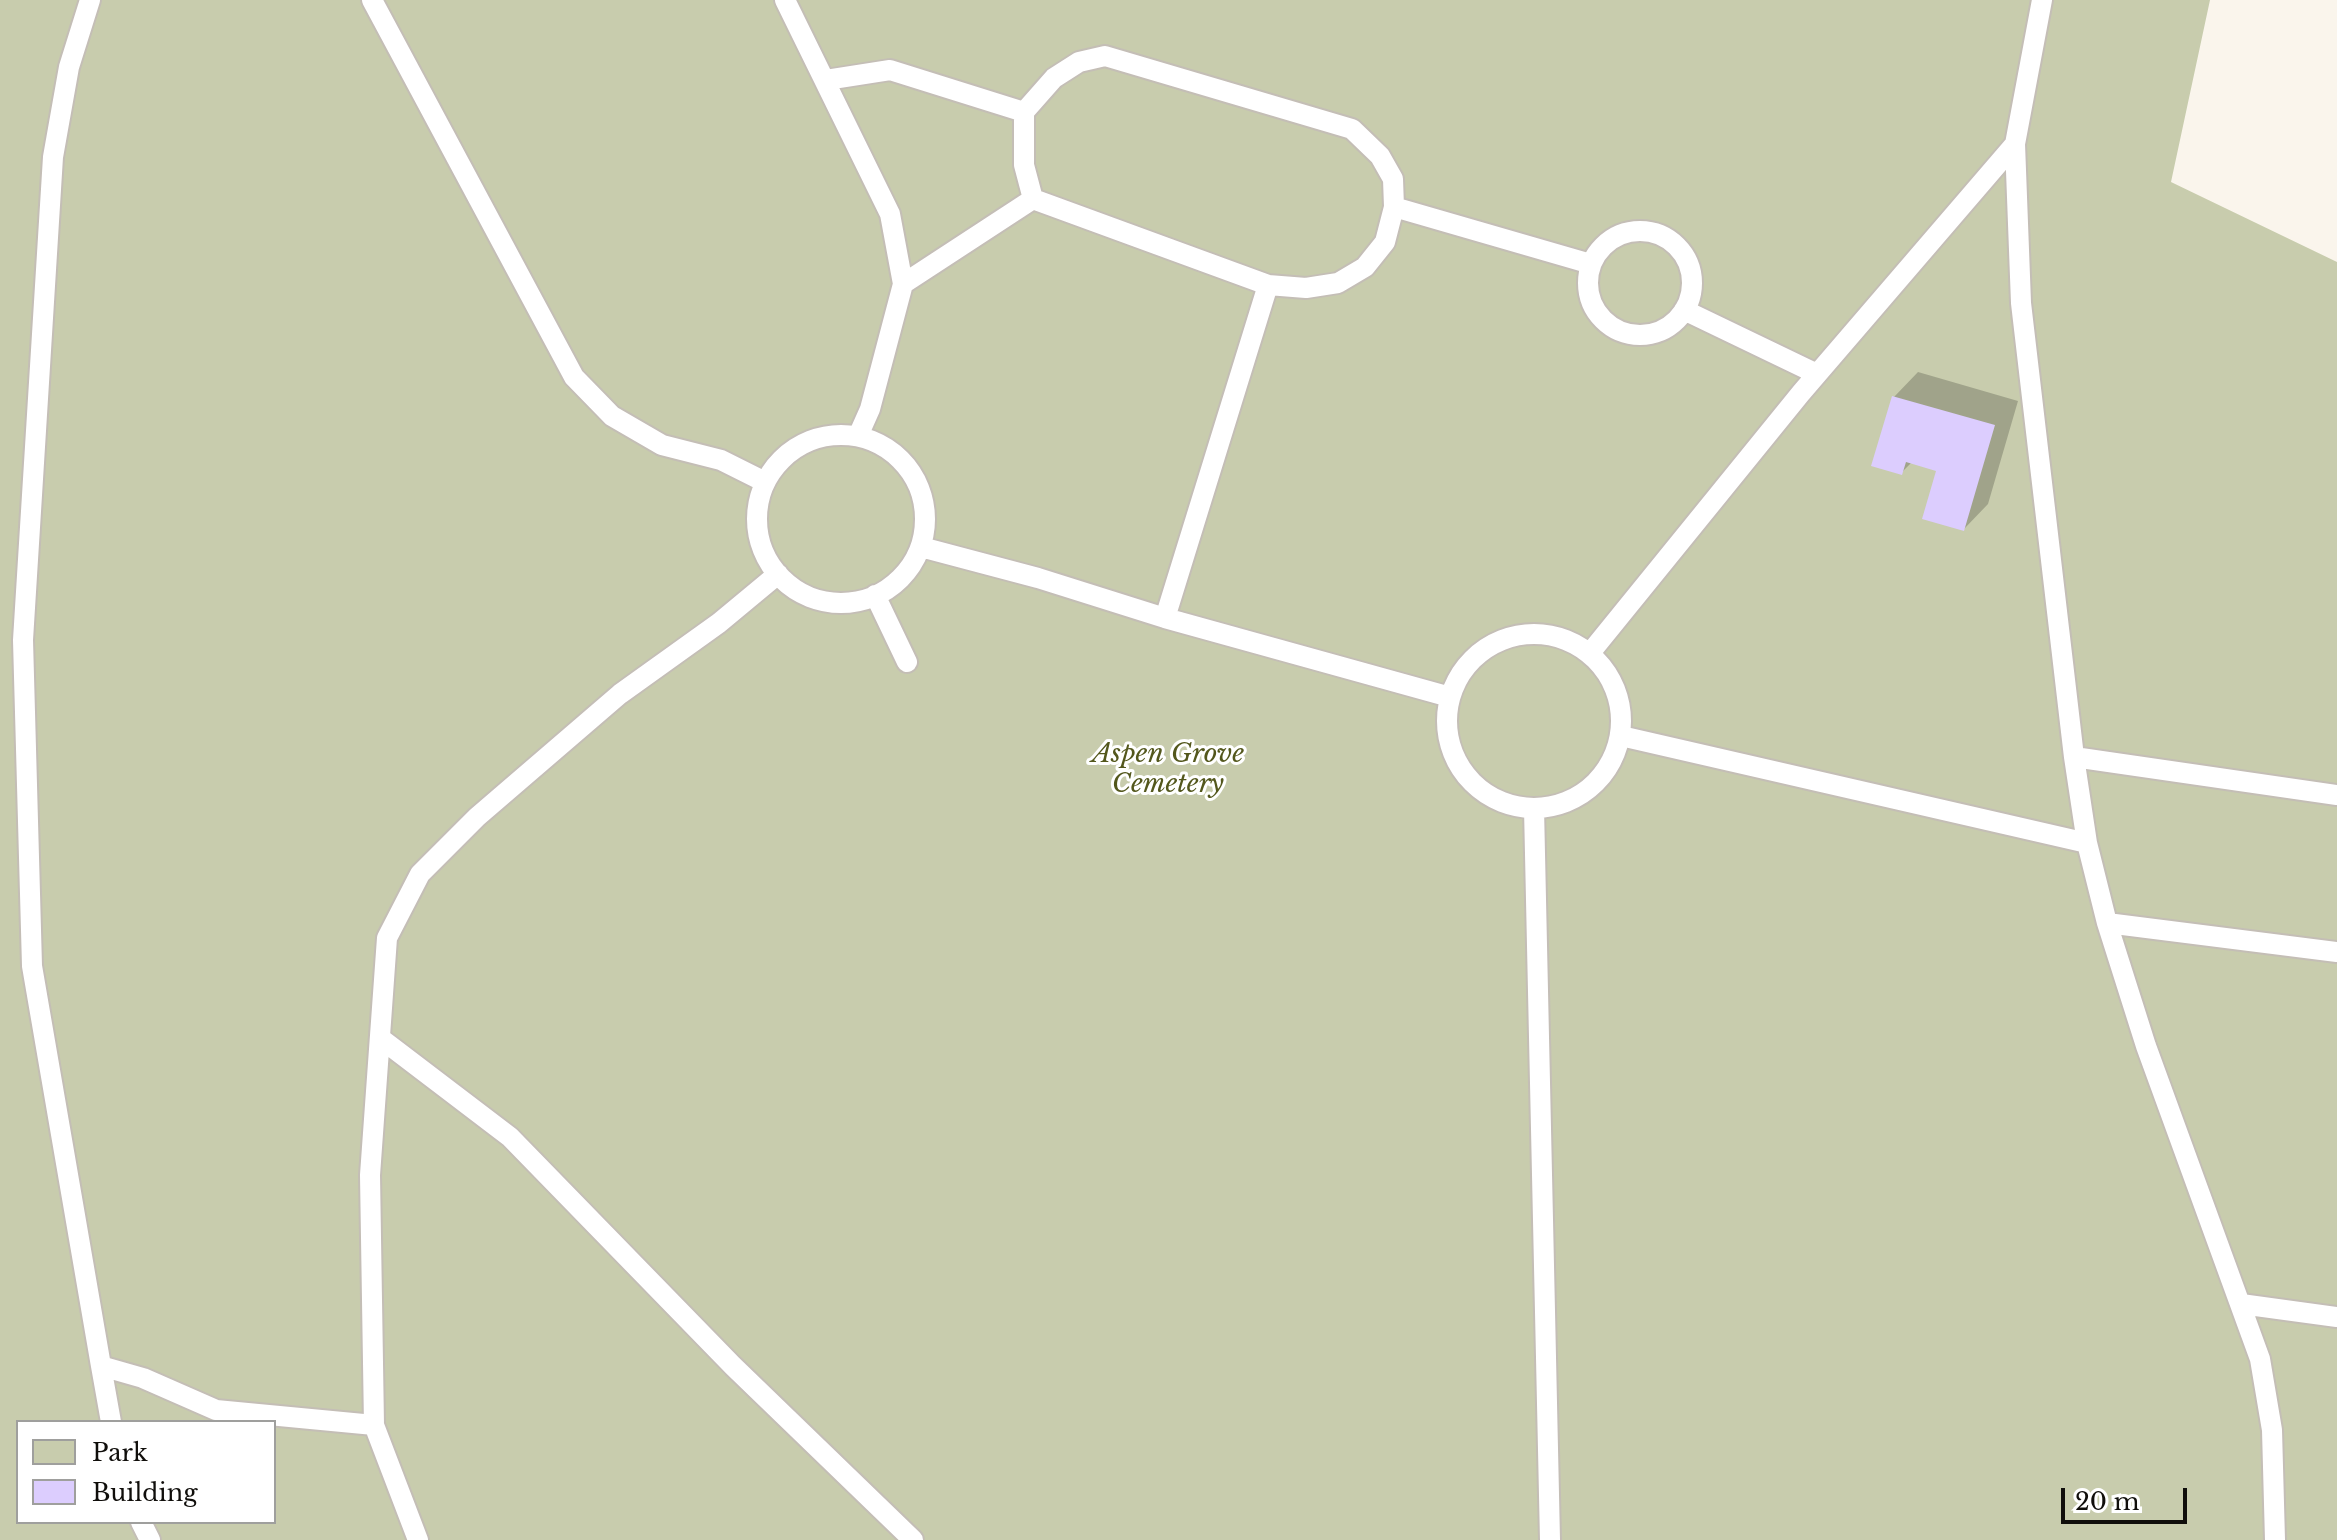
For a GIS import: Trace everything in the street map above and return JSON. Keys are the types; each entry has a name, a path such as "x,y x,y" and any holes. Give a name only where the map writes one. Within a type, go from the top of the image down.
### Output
{"lane":[{"path":"90,0 69,67 53,157 23,640 32,966 111,1420"},
{"path":"372,0 574,377 612,416 662,445 721,460 765,482"},
{"path":"785,0 890,214 903,284 870,409 858,436"},
{"path":"2042,0 2015,144 2021,303 2074,757 2087,843 2107,923 2146,1046 2260,1359 2272,1430 2275,1540"},
{"path":"1105,56 1352,129 1380,156 1393,179 1394,207 1385,242 1365,267 1338,283 1306,288 1268,285 1033,199 1024,165 1024,112 1054,78 1079,62 1105,56"},
{"path":"826,80 890,70 1024,112"},
{"path":"1590,653 1817,374 2015,144"},
{"path":"903,284 1033,199"},
{"path":"1394,207 1591,264"},
{"path":"1635,230 1653,232 1670,239 1683,252 1690,268 1693,286 1688,304 1664,330 1630,334 1614,328 1601,318 1592,304 1588,288 1591,264 1605,243 1619,235 1635,230"},
{"path":"1165,618 1268,285"},
{"path":"1684,310 1817,374"},
{"path":"830,436 858,436 885,447 907,466 920,490 926,518 921,547 908,572 875,595 861,601 834,603 808,597 785,582 767,561 758,535 757,508 765,482 781,460 802,444 830,436"},
{"path":"921,547 1450,697"},
{"path":"418,1540 374,1425 370,1175 387,938 420,874 477,817 620,694 719,623 778,574"},
{"path":"875,595 907,662"},
{"path":"1535,634 1564,639 1590,653 1609,676 1621,703 1621,736 1614,760 1597,784 1572,800 1544,809 1516,807 1489,796 1467,778 1453,754 1447,726 1450,697 1462,671 1482,651 1507,638 1535,634"},
{"path":"1621,736 2087,843"},
{"path":"2074,757 2337,795"},
{"path":"1534,808 1550,1540"},
{"path":"2107,923 2337,952"},
{"path":"380,1038 510,1137 733,1366 913,1540"},
{"path":"2241,1304 2337,1317"},
{"path":"101,1366 143,1378 216,1410 374,1425"}],"green space":[{"name":"Aspen Grove Cemetery","path":"0,0 2210,0 2171,182 2337,262 2337,1540 0,1540"}],"building":[{"path":"1892,396 1995,425 1964,531 1922,519 1936,471 1906,462 1902,475 1871,466"}]}
